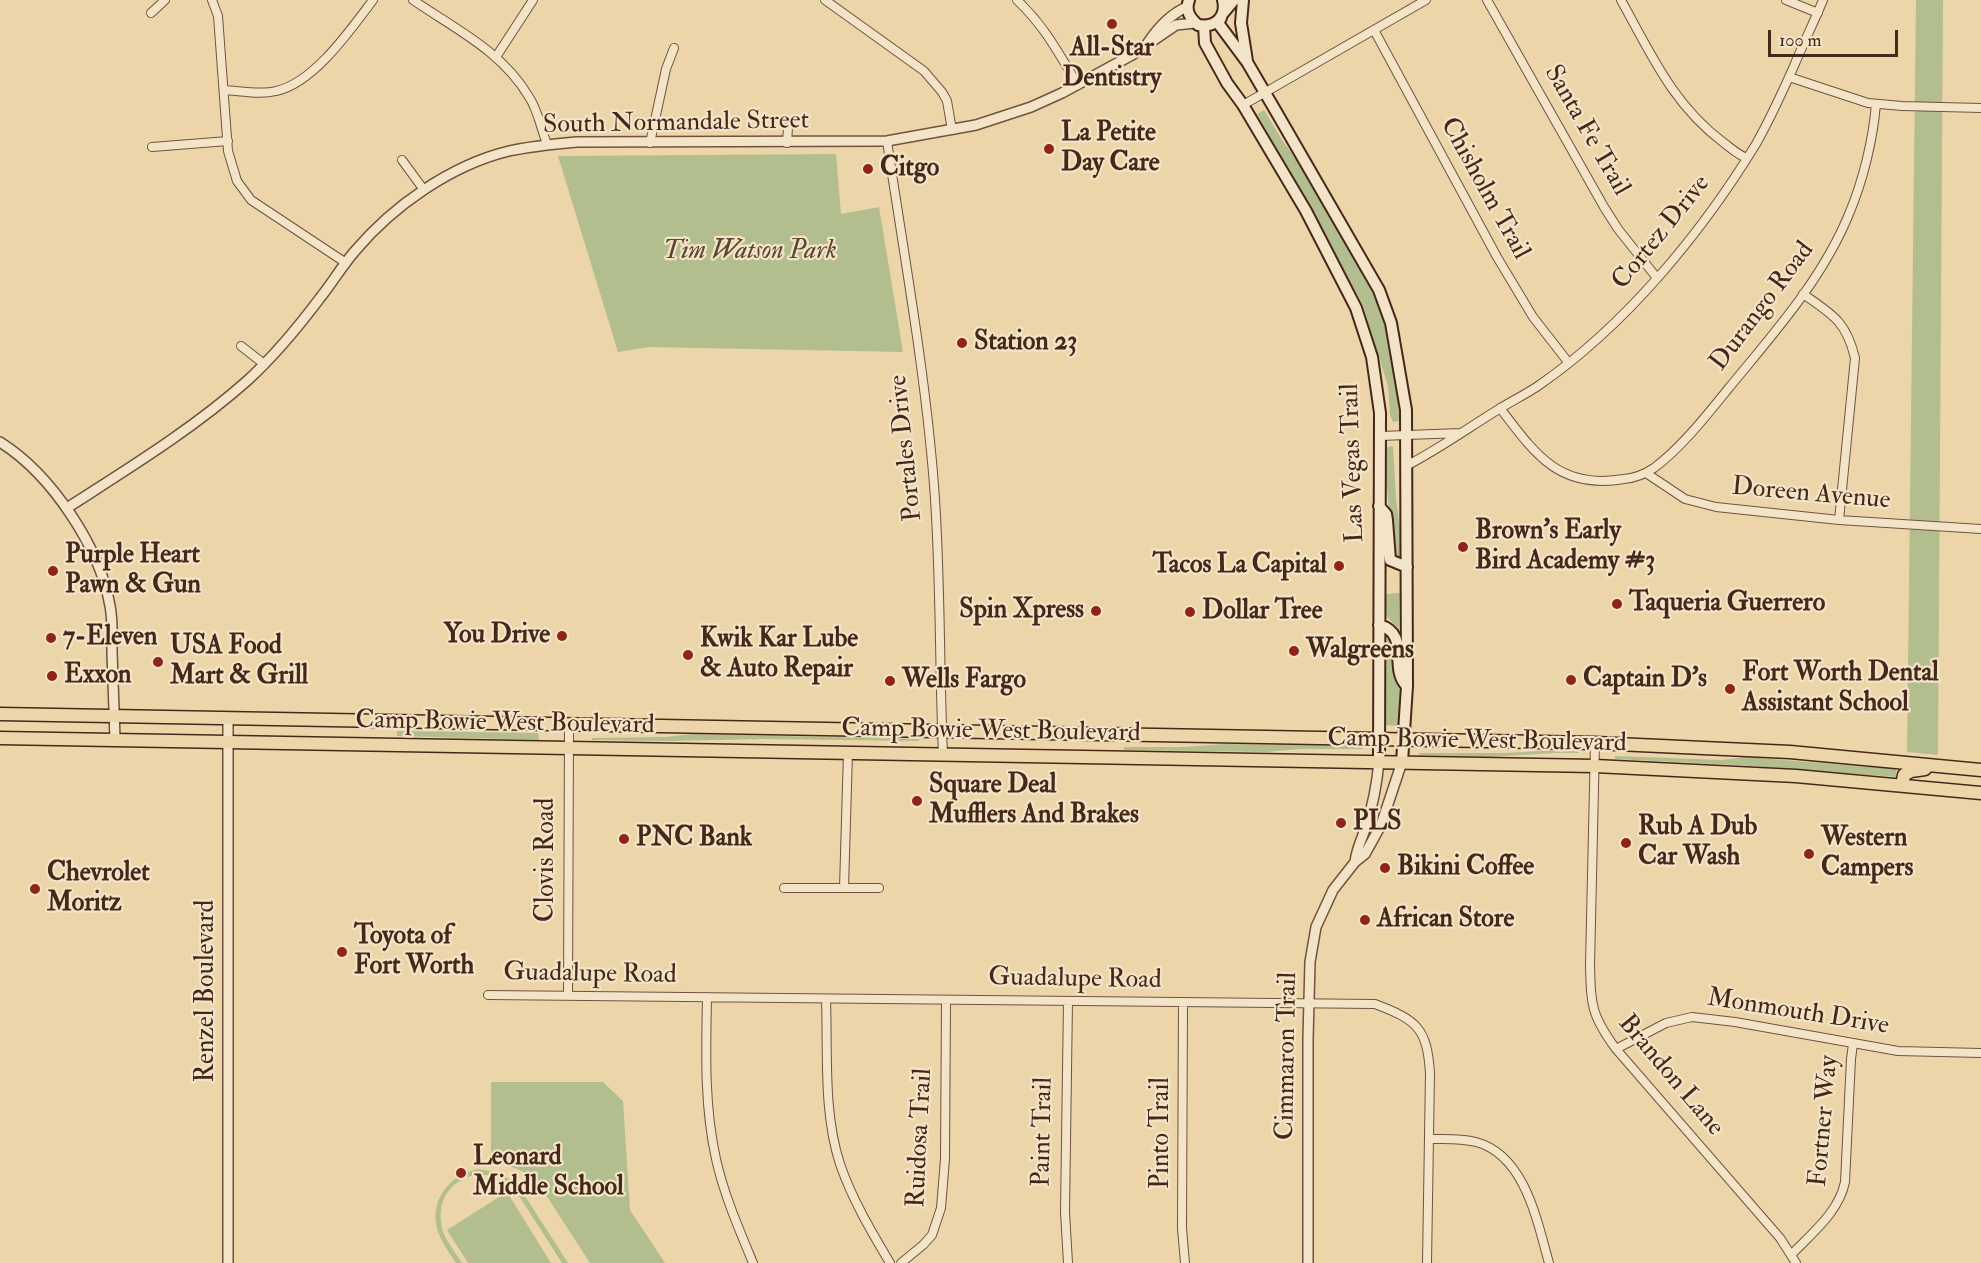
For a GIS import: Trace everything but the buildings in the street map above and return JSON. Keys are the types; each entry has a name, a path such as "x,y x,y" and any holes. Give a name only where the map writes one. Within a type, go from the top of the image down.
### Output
{"main road":[{"path":"1199,25 1216,23 1223,15 1223,0"},
{"path":"1234,0 1218,23 1247,62"},
{"path":"1243,0 1241,23 1247,62"},
{"name":"Las Vegas Trail","path":"1187,2 1188,14 1199,25 1205,43 1227,83 1243,105 1306,211 1356,308 1372,357 1380,413 1378,762"},
{"name":"Las Vegas Trail","path":"1247,62 1378,290 1391,323 1406,410 1407,686 1402,762"},
{"path":"1379,506 1386,514 1390,560 1407,567"},
{"path":"1379,625 1387,627 1395,637 1400,675 1402,682 1407,686"},
{"name":"Camp Bowie West Boulevard","path":"2,716 1595,743 1790,752 1981,770"},
{"path":"367,722 367,744"},
{"path":"1109,735 1110,757"},
{"name":"Camp Bowie West Boulevard","path":"0,738 1595,766 1796,776 1981,793"},
{"path":"1902,785 1904,775 1911,771 1965,768"}],"street":[{"path":"151,13 165,0"},
{"path":"212,0 218,16 228,151 237,181 251,200 346,262"},
{"path":"225,90 268,92 278,91 293,84 313,70 339,45 373,0"},
{"path":"413,0 483,45 505,64 531,99 547,144"},
{"path":"496,57 533,0"},
{"path":"825,0 924,71 947,101 952,130"},
{"path":"1017,0 1037,20 1053,42 1078,85"},
{"path":"1243,105 1426,0"},
{"name":"Santa Fe Trail","path":"1487,0 1604,207 1618,229 1657,278"},
{"path":"1621,0 1669,86 1688,112 1706,130 1747,158"},
{"path":"1786,0 1818,13"},
{"name":"Cortez Drive","path":"1406,466 1450,442 1500,408 1538,386 1580,354 1657,278 1713,209 1757,142 1823,0"},
{"name":"South Normandale Street","path":"1147,44 1154,34 1187,2"},
{"name":"South Normandale Street","path":"67,508 202,417 248,380 319,300 356,250 399,208 452,173 493,156 547,144 887,141 952,130 1031,107 1078,85 1132,55 1176,26 1199,25"},
{"name":"Chisholm Trail","path":"1374,30 1503,267 1533,317 1568,362"},
{"path":"650,143 666,69 674,48"},
{"path":"1789,77 1822,90 1876,104 1981,108"},
{"name":"Durango Road","path":"1646,472 1670,454 1708,413 1789,315 1820,270 1850,213 1870,147 1876,104"},
{"path":"788,127 788,143"},
{"path":"152,147 228,141"},
{"name":"Portales Drive","path":"887,141 927,411 934,484 940,605 943,754"},
{"path":"402,160 424,190"},
{"path":"1803,294 1839,322 1847,333 1855,358 1839,520"},
{"path":"241,346 264,364"},
{"path":"1500,408 1529,446 1551,467 1564,473 1581,479 1614,480 1626,479 1646,472"},
{"path":"1380,436 1463,433"},
{"path":"0,442 22,457 60,497 102,575 110,607 115,739"},
{"name":"Doreen Avenue","path":"1646,472 1685,499 1703,505 1839,520 1981,529"},
{"name":"Renzel Boulevard","path":"228,719 228,1263"},
{"name":"Clovis Road","path":"568,996 569,725"},
{"name":"Brandon Lane","path":"1595,743 1591,999 1597,1021 1616,1049 1772,1229 1796,1263"},
{"path":"844,888 848,752"},
{"name":"Cimmaron Trail","path":"1355,862 1357,847 1374,800 1378,762"},
{"name":"Cimmaron Trail","path":"1308,1263 1310,962 1316,927 1333,890 1355,862 1365,854 1382,825 1402,762"},
{"path":"784,888 879,888"},
{"name":"Guadalupe Road","path":"488,995 1376,1004 1408,1018 1418,1030 1428,1050 1430,1138 1427,1263"},
{"path":"707,997 708,1107 716,1160 730,1206 753,1263"},
{"path":"826,999 830,1113 838,1154 863,1218 890,1263"},
{"name":"Ruidosa Trail","path":"901,1263 923,1245 932,1234 941,1208 945,1159 946,1000"},
{"name":"Paint Trail","path":"1068,1001 1065,1212 1068,1263"},
{"name":"Pinto Trail","path":"1183,1002 1182,1228 1185,1263"},
{"name":"Monmouth Drive","path":"1616,1049 1666,1023 1692,1017 1735,1022 1898,1051 1981,1053"},
{"name":"Fortner Way","path":"1791,1255 1831,1213 1842,1195 1853,1044"},
{"path":"1430,1138 1477,1142 1497,1152 1507,1162 1517,1173 1526,1190 1549,1263"}],"green space":[{"path":"1916,0 1943,0 1938,755 1907,752"},
{"path":"1264,110 1323,201 1374,296 1386,326 1393,356 1400,421 1393,422 1390,415 1388,386 1363,305 1257,114"},
{"name":"Tim Watson Park","path":"836,154 841,214 879,207 903,352 649,347 618,352 558,156"},
{"path":"1393,446 1400,528 1400,560 1396,559 1393,550 1386,477 1386,447"},
{"path":"1399,593 1399,629 1386,616 1386,594"},
{"path":"1387,638 1393,640 1399,684 1401,709 1398,726 1386,725"},
{"path":"397,731 538,733 539,740 397,736"},
{"path":"693,734 919,739 919,741 592,740 592,738 665,737"},
{"path":"1223,744 1363,746 1363,749 1300,749 1266,752 1124,750 1124,747 1185,747"},
{"path":"1578,751 1579,753 1490,757 1419,755 1419,753 1507,753"},
{"path":"1615,756 1722,760 1746,757 1896,769 1896,777 1737,765 1615,759"},
{"path":"491,1082 603,1082 623,1101 630,1210 665,1263 590,1263 544,1192 522,1171 491,1159"},
{"path":"478,1169 500,1173 518,1185 568,1263 562,1263 514,1188 490,1175 477,1175 465,1178 454,1185 446,1195 442,1207 441,1222 444,1233 462,1263 456,1263 439,1234 436,1223 438,1201 449,1184 467,1172"},
{"path":"507,1192 551,1263 468,1263 447,1230"}],"place":[{"name":"All-Star Dentistry","path":"1112,24"},
{"name":"La Petite Day Care","path":"1049,149"},
{"name":"Citgo","path":"868,169"},
{"name":"Station 23","path":"962,343"},
{"name":"Brown's Early Bird Academy #3","path":"1463,547"},
{"name":"Tacos La Capital","path":"1339,566"},
{"name":"Purple Heart Pawn & Gun","path":"53,571"},
{"name":"Taqueria Guerrero","path":"1617,604"},
{"name":"Spin Xpress","path":"1096,611"},
{"name":"Dollar Tree","path":"1190,612"},
{"name":"You Drive","path":"562,636"},
{"name":"7-Eleven","path":"51,638"},
{"name":"Walgreens","path":"1294,651"},
{"name":"Kwik Kar Lube & Auto Repair","path":"688,655"},
{"name":"USA Food Mart & Grill","path":"158,662"},
{"name":"Exxon","path":"52,676"},
{"name":"Captain D's","path":"1571,680"},
{"name":"Wells Fargo","path":"890,681"},
{"name":"Fort Worth Dental Assistant School","path":"1730,689"},
{"name":"Square Deal Mufflers And Brakes","path":"917,801"},
{"name":"PLS","path":"1341,823"},
{"name":"PNC Bank","path":"624,839"},
{"name":"Rub A Dub Car Wash","path":"1626,843"},
{"name":"Western Campers","path":"1809,854"},
{"name":"Bikini Coffee","path":"1385,868"},
{"name":"Chevrolet Moritz","path":"35,889"},
{"name":"African Store","path":"1365,920"},
{"name":"Toyota of Fort Worth","path":"342,952"},
{"name":"Leonard Middle School","path":"461,1173"}]}
